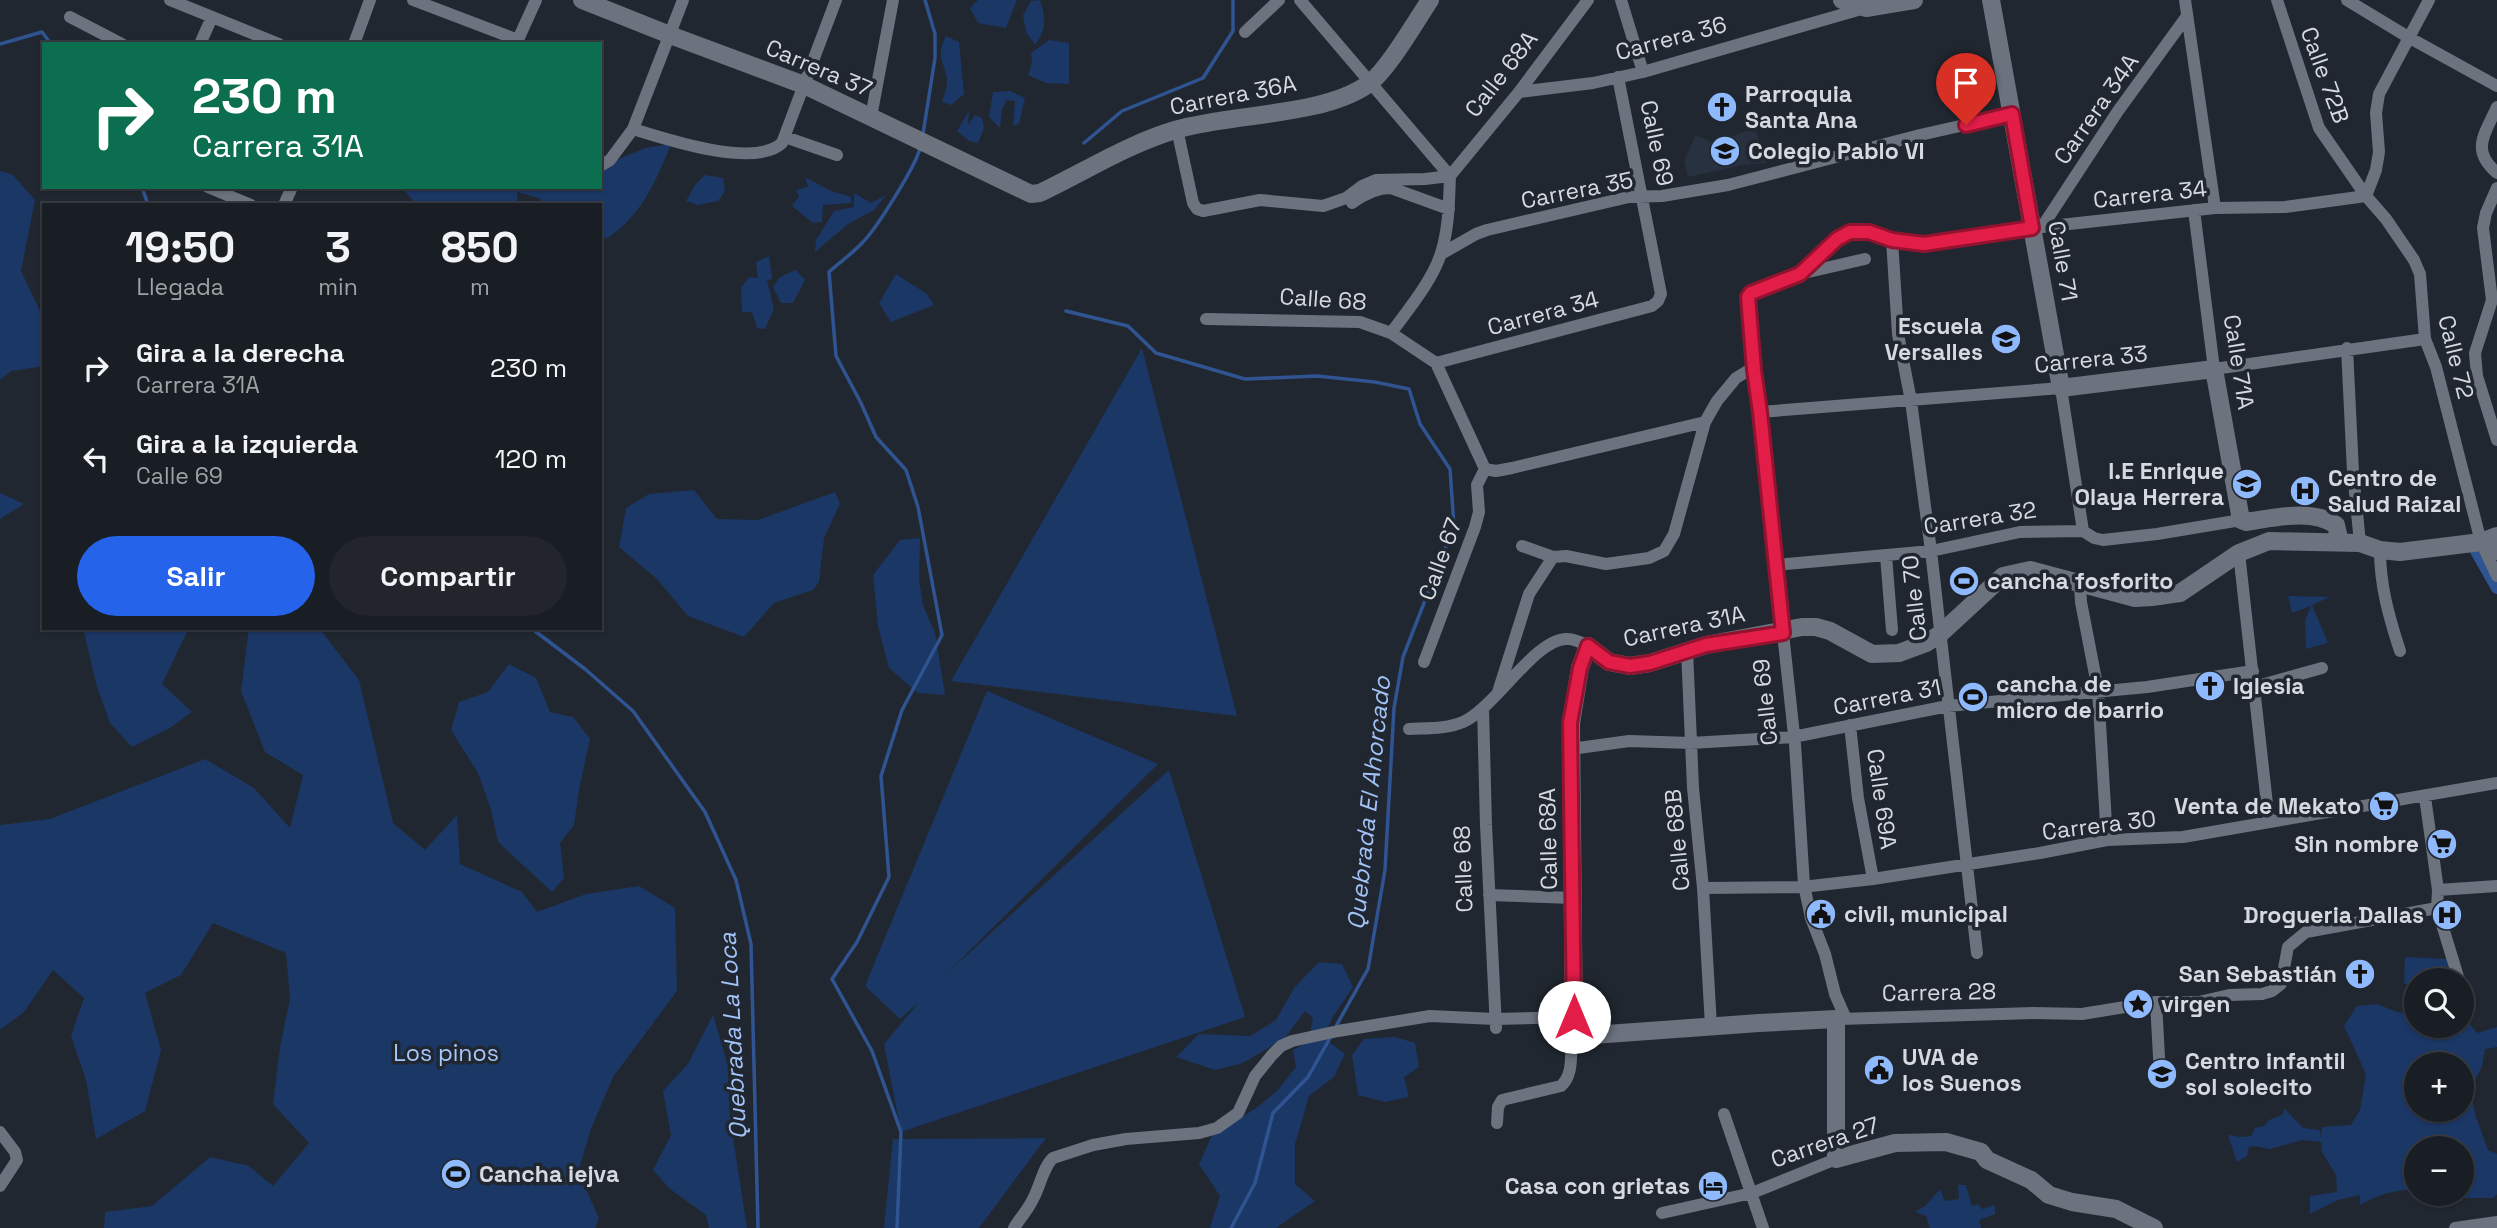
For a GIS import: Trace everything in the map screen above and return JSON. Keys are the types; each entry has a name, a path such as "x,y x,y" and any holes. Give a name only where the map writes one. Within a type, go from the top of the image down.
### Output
{"street":[{"path":"170,0 274,42"},
{"path":"355,42 370,0"},
{"path":"413,0 517,42 536,0"},
{"name":"Carrera 37","path":"582,0 804,85 1031,194"},
{"path":"602,165 610,160 633,129 683,0"},
{"path":"633,129 688,146 726,153 775,149 785,137 836,0"},
{"path":"871,117 893,0"},
{"path":"1245,32 1279,0"},
{"path":"1300,0 1450,176 1449,209 1441,254 1414,301 1391,333"},
{"path":"1370,83 1380,74 1430,0"},
{"name":"Calle 68A","path":"1450,176 1519,92 1588,0"},
{"name":"Calle 69","path":"1621,0 1643,72"},
{"path":"1842,0 1866,8"},
{"name":"Carrera 36","path":"1519,92 1618,78 1866,8 1914,0"},
{"name":"Calle 71","path":"1991,0 2037,228 2083,531"},
{"path":"2185,0 2215,208"},
{"name":"Calle 72B","path":"2277,0 2319,128 2366,196"},
{"path":"2347,0 2497,86"},
{"path":"2366,196 2376,170 2379,152 2376,113 2379,94 2429,0"},
{"name":"Carrera 34A","path":"2037,228 2188,16"},
{"path":"70,17 118,42"},
{"path":"201,42 212,18"},
{"name":"Calle 69","path":"1618,78 1661,294 1658,301"},
{"name":"Carrera 36A","path":"1031,194 1040,193 1124,151 1177,129 1323,103 1348,95 1370,83"},
{"path":"2497,107 2480,149 2485,163 2497,173"},
{"name":"Carrera 35","path":"1441,254 1487,230 1629,197 1643,198 1728,185 2012,114"},
{"path":"1177,129 1194,203 1203,211 1260,201 1323,206 1346,198 1376,180 1450,176"},
{"path":"785,137 837,155"},
{"path":"1327,214 1382,188 1404,192 1449,209"},
{"path":"2497,188 2486,213 2483,228 2492,300 2475,353 2477,376 2497,440"},
{"path":"215,189 247,203"},
{"name":"Carrera 34","path":"1751,293 1800,274 1837,239 1850,232 1869,232 1892,240 1924,244 2194,210 2285,207 2366,196"},
{"name":"Calle 72","path":"2366,196 2399,236 2420,274 2425,339 2436,366 2491,543 2497,576"},
{"name":"Calle 71A","path":"2194,210 2214,369 2241,520"},
{"name":"Calle 70","path":"1892,240 1898,334 1911,401 1931,551 1977,953"},
{"path":"1800,274 1865,259"},
{"name":"Calle 69","path":"1751,293 1747,301 1783,633 1804,887 1811,918 1825,954 1841,1019 1836,1159"},
{"name":"Carrera 34","path":"1436,363 1653,306 1658,301"},
{"name":"Calle 68","path":"1206,319 1360,322 1391,333 1436,363"},
{"name":"Carrera 33","path":"1760,412 2061,388 2425,339"},
{"path":"2347,348 2353,472 2360,543"},
{"path":"1436,363 1485,470 1512,468 1705,422"},
{"path":"1522,546 1553,557 1566,556 1606,564 1649,558 1664,551 1674,534 1705,422 1717,401 1736,378 1754,368"},
{"path":"2489,410 2497,396"},
{"name":"Calle 67","path":"1424,662 1475,527 1479,512 1477,485 1485,470"},
{"name":"Carrera 32","path":"1776,565 1931,551 2020,531 2083,531 2103,540 2241,520 2246,522 2316,516 2328,519 2336,525 2340,542"},
{"name":"Carrera 31A","path":"1409,729 1464,722 1483,708 1536,655 1553,642 1566,638 1588,646 1609,662 1630,666 1650,663 1687,650 1783,633 1802,627 1830,631 1872,654 1885,655 1926,643 1939,635 1975,599 2010,573 2030,570 2136,598 2174,595 2239,553 2269,541 2360,543 2380,550 2400,552 2491,543"},
{"path":"2380,550 2384,597 2400,651"},
{"path":"2239,553 2269,822"},
{"path":"1886,556 1892,630"},
{"path":"1498,693 1529,594 1553,557"},
{"path":"2080,585 2098,691 2107,840"},
{"name":"Calle 68A","path":"1497,1124 1498,1107 1502,1100 1561,1086 1567,1080 1572,1060 1574,1026 1571,749 1573,698 1588,646"},
{"name":"Calle 68B","path":"1687,650 1693,788 1703,888 1711,1026"},
{"path":"2254,687 2322,668"},
{"name":"Carrera 31","path":"1571,749 1629,741 1691,743 1793,737 1948,706 2147,687 2252,671"},
{"name":"Calle 68","path":"1483,708 1495,1024"},
{"name":"Calle 69A","path":"1850,725 1858,798 1872,879"},
{"name":"Carrera 30","path":"1703,888 1804,887 1872,879 2107,840 2183,837 2497,783"},
{"path":"2425,797 2438,890 2437,908 2455,968"},
{"path":"2438,890 2497,886"},
{"path":"1489,895 1573,898"},
{"name":"Carrera 28","path":"1574,1026 1593,1035 1841,1019 2082,1014 2156,1002 2199,1002 2229,995 2262,994 2281,984 2288,947 2306,932 2437,908"},
{"path":"2156,1002 2160,1075"},
{"path":"1014,1228 1031,1204 1048,1163 1053,1158 1093,1144 1199,1133 1217,1128 1238,1113 1255,1076 1280,1046 1292,1041 1430,1016 1495,1024 1574,1026"},
{"path":"1724,1114 1763,1228"},
{"path":"0,1132 15,1152 17,1160 0,1186"},
{"name":"Carrera 27","path":"1662,1213 1752,1193 1836,1159 1895,1143 1946,1142 1981,1152 1987,1160 2031,1180 2049,1195 2072,1202 2116,1209 2154,1228"},
{"path":"2455,1228 2497,1222"}],"shaded area":[{"name":"Colegio Pablo VI","path":"1755,128 1766,163 1688,177 1684,160 1696,135 1713,143"}],"green space":[{"path":"978,0 1017,0 1006,28 978,23 970,8"},
{"path":"1040,0 1044,24 1035,45 1026,32 1023,15 1031,1"},
{"path":"946,36 959,42 964,94 951,105 942,102 947,82 941,53"},
{"path":"1049,40 1069,43 1069,84 1046,83 1028,75 1032,63 1031,53"},
{"path":"1010,91 1025,98 1019,124 1013,126 1015,101 1007,100 1002,109 1000,128 989,117 993,92"},
{"path":"969,111 968,125 975,115 982,118 984,128 978,143 969,141 957,131"},
{"path":"671,144 639,208 608,238 602,237 602,203 543,203 539,198 517,192 518,203 416,203 402,189 602,189 602,166 645,148"},
{"path":"0,171 13,175 35,200 21,271 40,311 42,366 11,371 0,380"},
{"path":"705,175 723,178 725,191 718,201 698,205 686,201 695,185"},
{"path":"805,177 831,191 851,197 851,203 823,205 822,222 813,223 792,206 799,196 796,190 808,187"},
{"path":"854,193 871,203 886,195 874,210 848,224 815,252 816,240 834,211 854,207"},
{"path":"769,256 772,279 767,280 774,309 765,329 757,328 752,312 742,312 741,288 749,277 758,278 756,262"},
{"path":"796,270 805,280 793,303 781,303 773,287 780,277"},
{"path":"896,274 927,294 934,305 891,322 879,303"},
{"path":"1142,348 1237,716 951,681"},
{"path":"694,490 717,519 758,520 835,492 840,504 824,538 819,582 813,590 774,603 744,637 688,616 656,578 619,547 626,508 649,494"},
{"path":"0,493 24,504 0,519"},
{"path":"920,538 919,580 923,605 935,633 945,695 918,693 889,668 878,626 873,575 900,540"},
{"path":"2288,596 2330,597 2312,605 2328,643 2306,649 2305,621 2311,606 2292,613"},
{"path":"83,630 188,630 162,684 192,712 170,728 132,747 110,723 97,687"},
{"name":"Los pinos","path":"249,630 321,630 359,680 393,823 425,850 457,815 460,864 522,892 537,912 586,894 639,886 675,908 677,991 613,1077 591,1129 578,1172 599,1218 595,1228 104,1228 105,1212 152,1206 210,1157 249,1166 273,1186 309,1143 273,1104 280,1047 290,999 286,953 213,923 181,975 145,993 161,1050 145,1111 96,1139 86,1080 71,1036 84,998 53,970 24,1012 0,1030 0,825 50,819 205,759 254,788 290,828 303,775 265,752 241,691"},
{"path":"509,664 536,678 550,712 573,717 590,739 574,825 560,843 564,878 552,892 498,842 491,810 478,773 451,730 459,702 488,692"},
{"path":"987,691 1158,764 946,974 1169,770 1245,1017 901,1132 884,1044 919,1002 900,1019 865,986"},
{"path":"2405,957 2448,959 2448,968 2405,968"},
{"path":"1319,962 1342,964 1353,987 1332,1018 1324,1038 1345,1054 1334,1077 1309,1096 1295,1144 1295,1184 1315,1201 1276,1228 1210,1228 1220,1196 1199,1164 1212,1135 1255,1109 1277,1091 1296,1067 1293,1050 1308,1042 1313,1018 1305,1011 1285,1038 1243,1063 1215,1070 1176,1057 1199,1034 1250,1036 1276,1020 1294,988"},
{"path":"2377,1004 2404,1013 2404,1038 2474,1038 2474,1029 2477,1033 2497,1027 2497,1047 2485,1049 2482,1066 2474,1083 2474,1052 2404,1052 2404,1122 2474,1122 2474,1108 2488,1150 2497,1154 2497,1194 2493,1198 2474,1198 2474,1136 2404,1136 2404,1190 2387,1193 2360,1205 2360,1195 2338,1200 2310,1214 2310,1196 2337,1192 2336,1175 2322,1152 2321,1142 2302,1140 2270,1149 2249,1147 2247,1156 2237,1162 2228,1135 2251,1136 2255,1128 2264,1126 2269,1120 2282,1115 2285,1109 2303,1128 2320,1130 2321,1138 2322,1127 2351,1125 2360,1110 2366,1074 2344,1026 2357,1006"},
{"path":"713,1015 728,1066 730,1118 747,1228 709,1228 706,1215 670,1189 653,1170 671,1135 663,1091 688,1064"},
{"path":"1395,1037 1415,1043 1419,1067 1404,1077 1409,1097 1385,1102 1358,1095 1352,1055 1364,1039"},
{"path":"1046,1138 979,1228 884,1228 893,1139"},
{"path":"1958,1185 1966,1185 1972,1206 1978,1204 1982,1209 1995,1205 1995,1214 1979,1220 1981,1228 1930,1228 1926,1216 1915,1212 1926,1205 1940,1189 1945,1201 1959,1199"}],"waterway":[{"path":"923,134 935,58 935,34 925,0"},
{"name":"Quebrada El Ahorcado","path":"1084,143 1122,111 1203,78 1233,31 1233,0"},
{"name":"Quebrada La Loca","path":"0,44 42,32 50,42"},
{"path":"897,1228 901,1132 872,1051 832,979 857,942 889,877 881,776 902,710 942,635 918,507 906,470 876,437 836,356 829,272 869,235 904,182 920,148"},
{"name":"Quebrada La Loca","path":"143,190 147,203"},
{"name":"Quebrada El Ahorcado","path":"1066,311 1128,326 1156,353 1245,379 1317,376 1375,382 1409,389 1420,424 1450,469 1454,526 1403,657 1394,708 1385,870 1368,969 1335,1028"},
{"path":"2476,551 2497,588"},
{"name":"Quebrada La Loca","path":"534,630 585,669 633,711 705,812 736,880 751,944 758,1228"},
{"name":"Quebrada El Ahorcado","path":"1231,1228 1255,1183 1273,1113 1308,1077 1330,1038"}],"place":[{"name":"Parroquia Santa Ana","path":"1722,107"},
{"name":"Colegio Pablo VI","path":"1725,151"},
{"name":"Escuela Versalles","path":"2006,339"},
{"name":"I.E Enrique Olaya Herrera","path":"2247,484"},
{"name":"Centro de Salud Raizal","path":"2305,491"},
{"name":"cancha fosforito","path":"1964,581"},
{"name":"Iglesia","path":"2210,686"},
{"name":"cancha de micro de barrio","path":"1973,697"},
{"name":"Venta de Mekato","path":"2384,806"},
{"name":"Sin nombre","path":"2442,844"},
{"name":"civil, municipal","path":"1821,914"},
{"name":"Drogueria Dallas","path":"2447,915"},
{"name":"San Sebastián","path":"2360,974"},
{"name":"virgen","path":"2138,1004"},
{"name":"UVA de los Suenos","path":"1879,1070"},
{"name":"Centro infantil sol solecito","path":"2162,1074"},
{"name":"Cancha iejva","path":"456,1174"},
{"name":"Casa con grietas","path":"1713,1186"}],"route":[{"path":"1574,1017 1570,723 1580,668 1588,646 1609,662 1630,666 1650,663 1706,645 1783,633 1748,297 1751,293 1800,274 1837,239 1850,232 1859,230 1892,240 1924,244 2032,228 2012,114 1966,125"}]}
